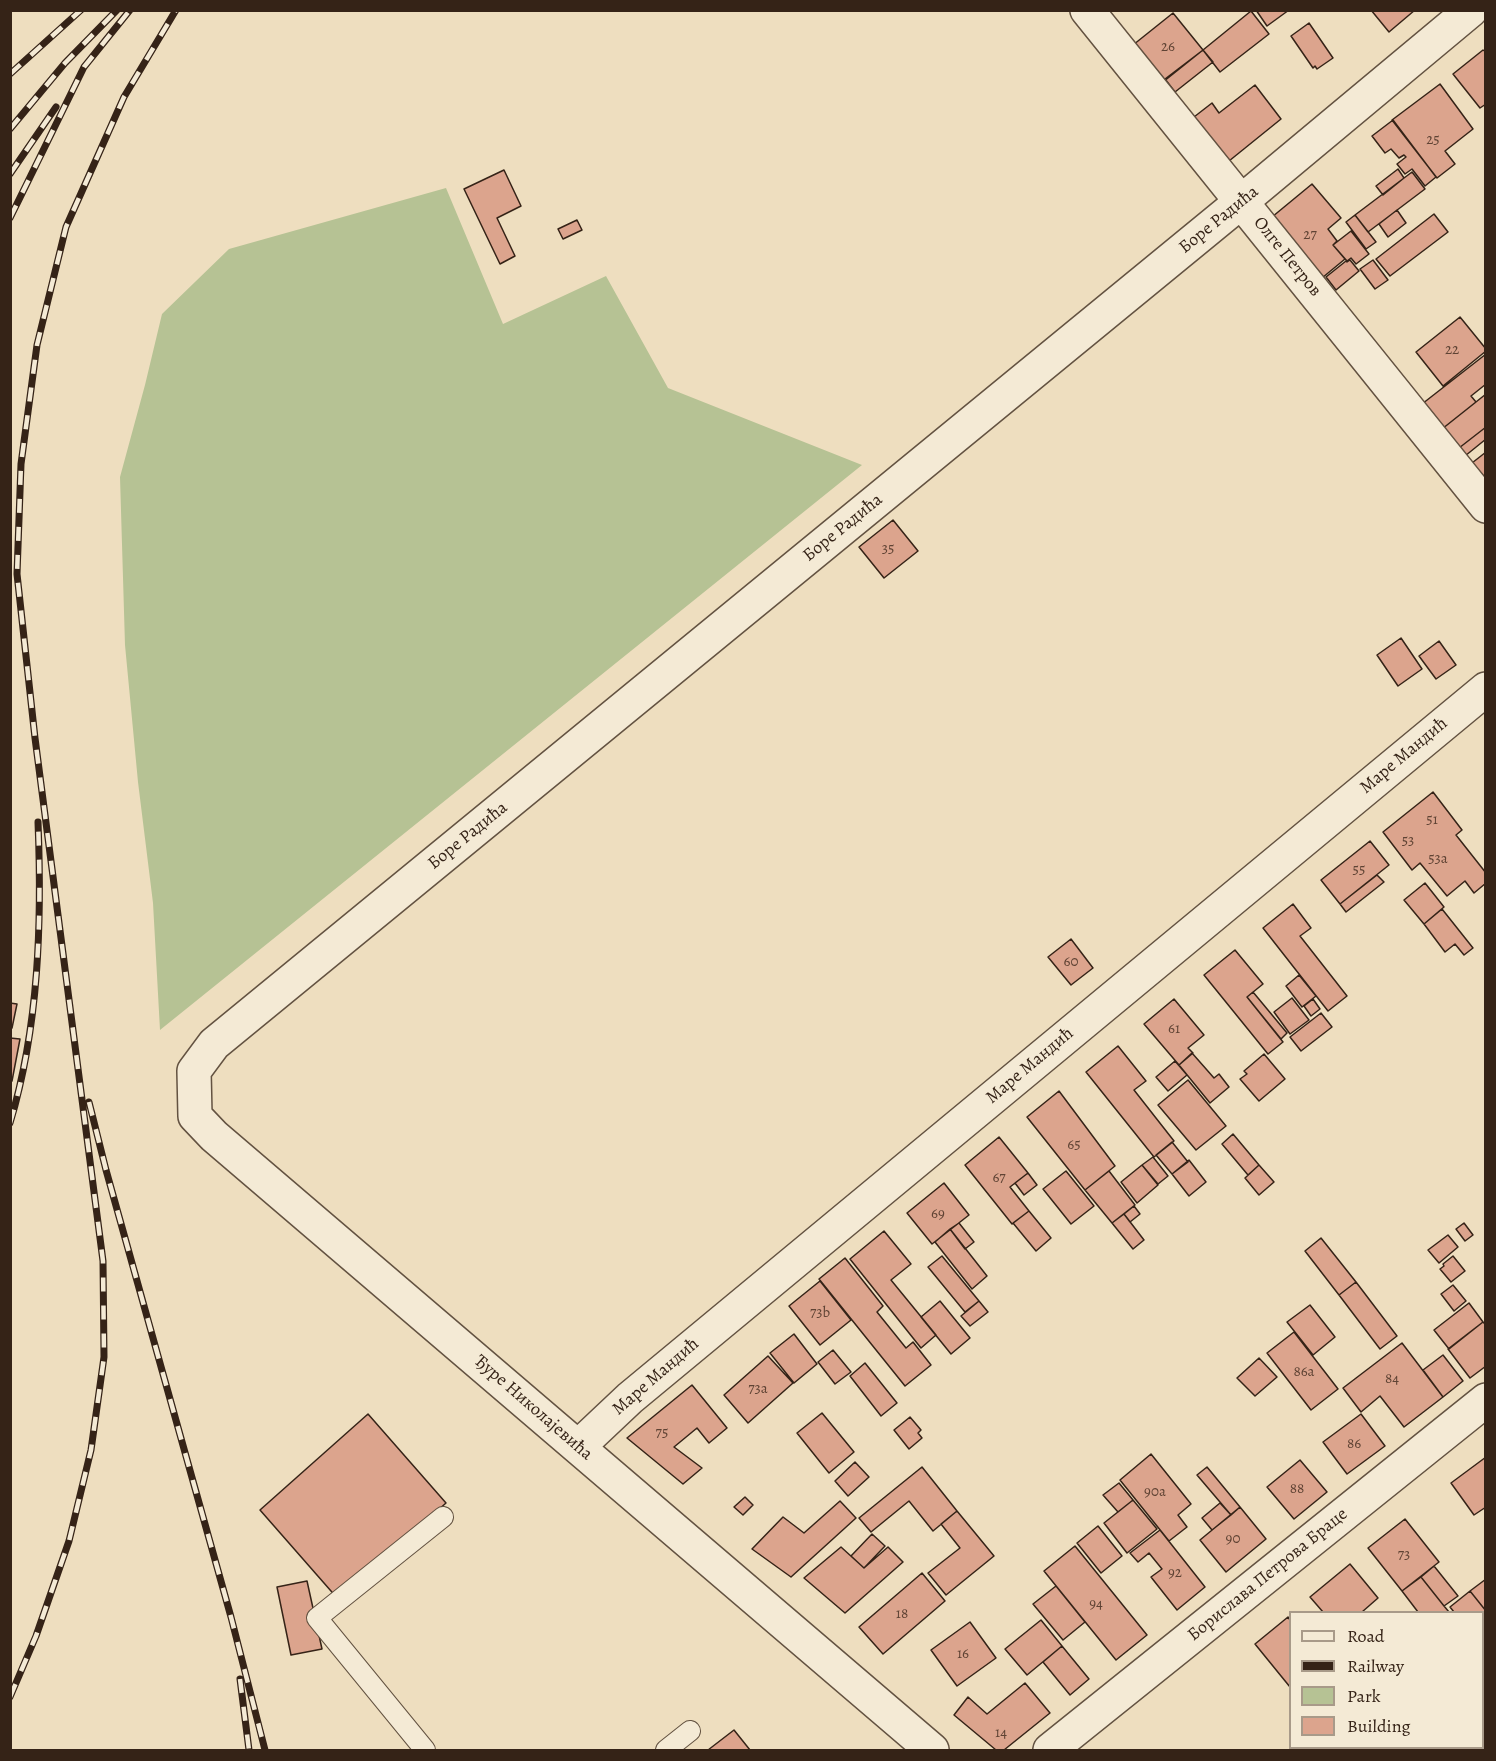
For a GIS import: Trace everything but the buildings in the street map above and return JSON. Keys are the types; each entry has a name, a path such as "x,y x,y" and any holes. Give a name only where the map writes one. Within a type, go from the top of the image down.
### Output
{"street":[{"name":"Олге Петров","path":"1087,10 1485,506"},
{"name":"Боре Радића","path":"214,1044 1242,201 1471,10"},
{"name":"Маре Мандић","path":"578,1447 639,1390 1485,689"},
{"name":"Ђуре Николајевића","path":"214,1044 194,1071 195,1116 223,1144 932,1750"},
{"name":"Борислава Петрова Браце","path":"1050,1750 1485,1400"}],"lane":[{"path":"425,1750 317,1618 442,1517"},
{"path":"666,1750 690,1731"}],"green space":[{"path":"446,188 503,324 606,276 668,388 862,465 160,1030 153,903 138,782 125,645 120,477 162,314 229,249"}],"railway":[{"path":"10,74 81,10"},
{"path":"10,129 65,63 117,10"},
{"path":"10,218 84,67 130,10"},
{"path":"10,1697 36,1636 69,1541 91,1450 104,1357 103,1261 35,738 17,574 21,464 37,345 66,227 124,97 176,10"},
{"path":"10,174 56,107"},
{"path":"10,1123 20,1086 33,1012 39,936 38,822"},
{"path":"89,1102 231,1617 265,1750"},
{"path":"240,1679 249,1750"}]}
